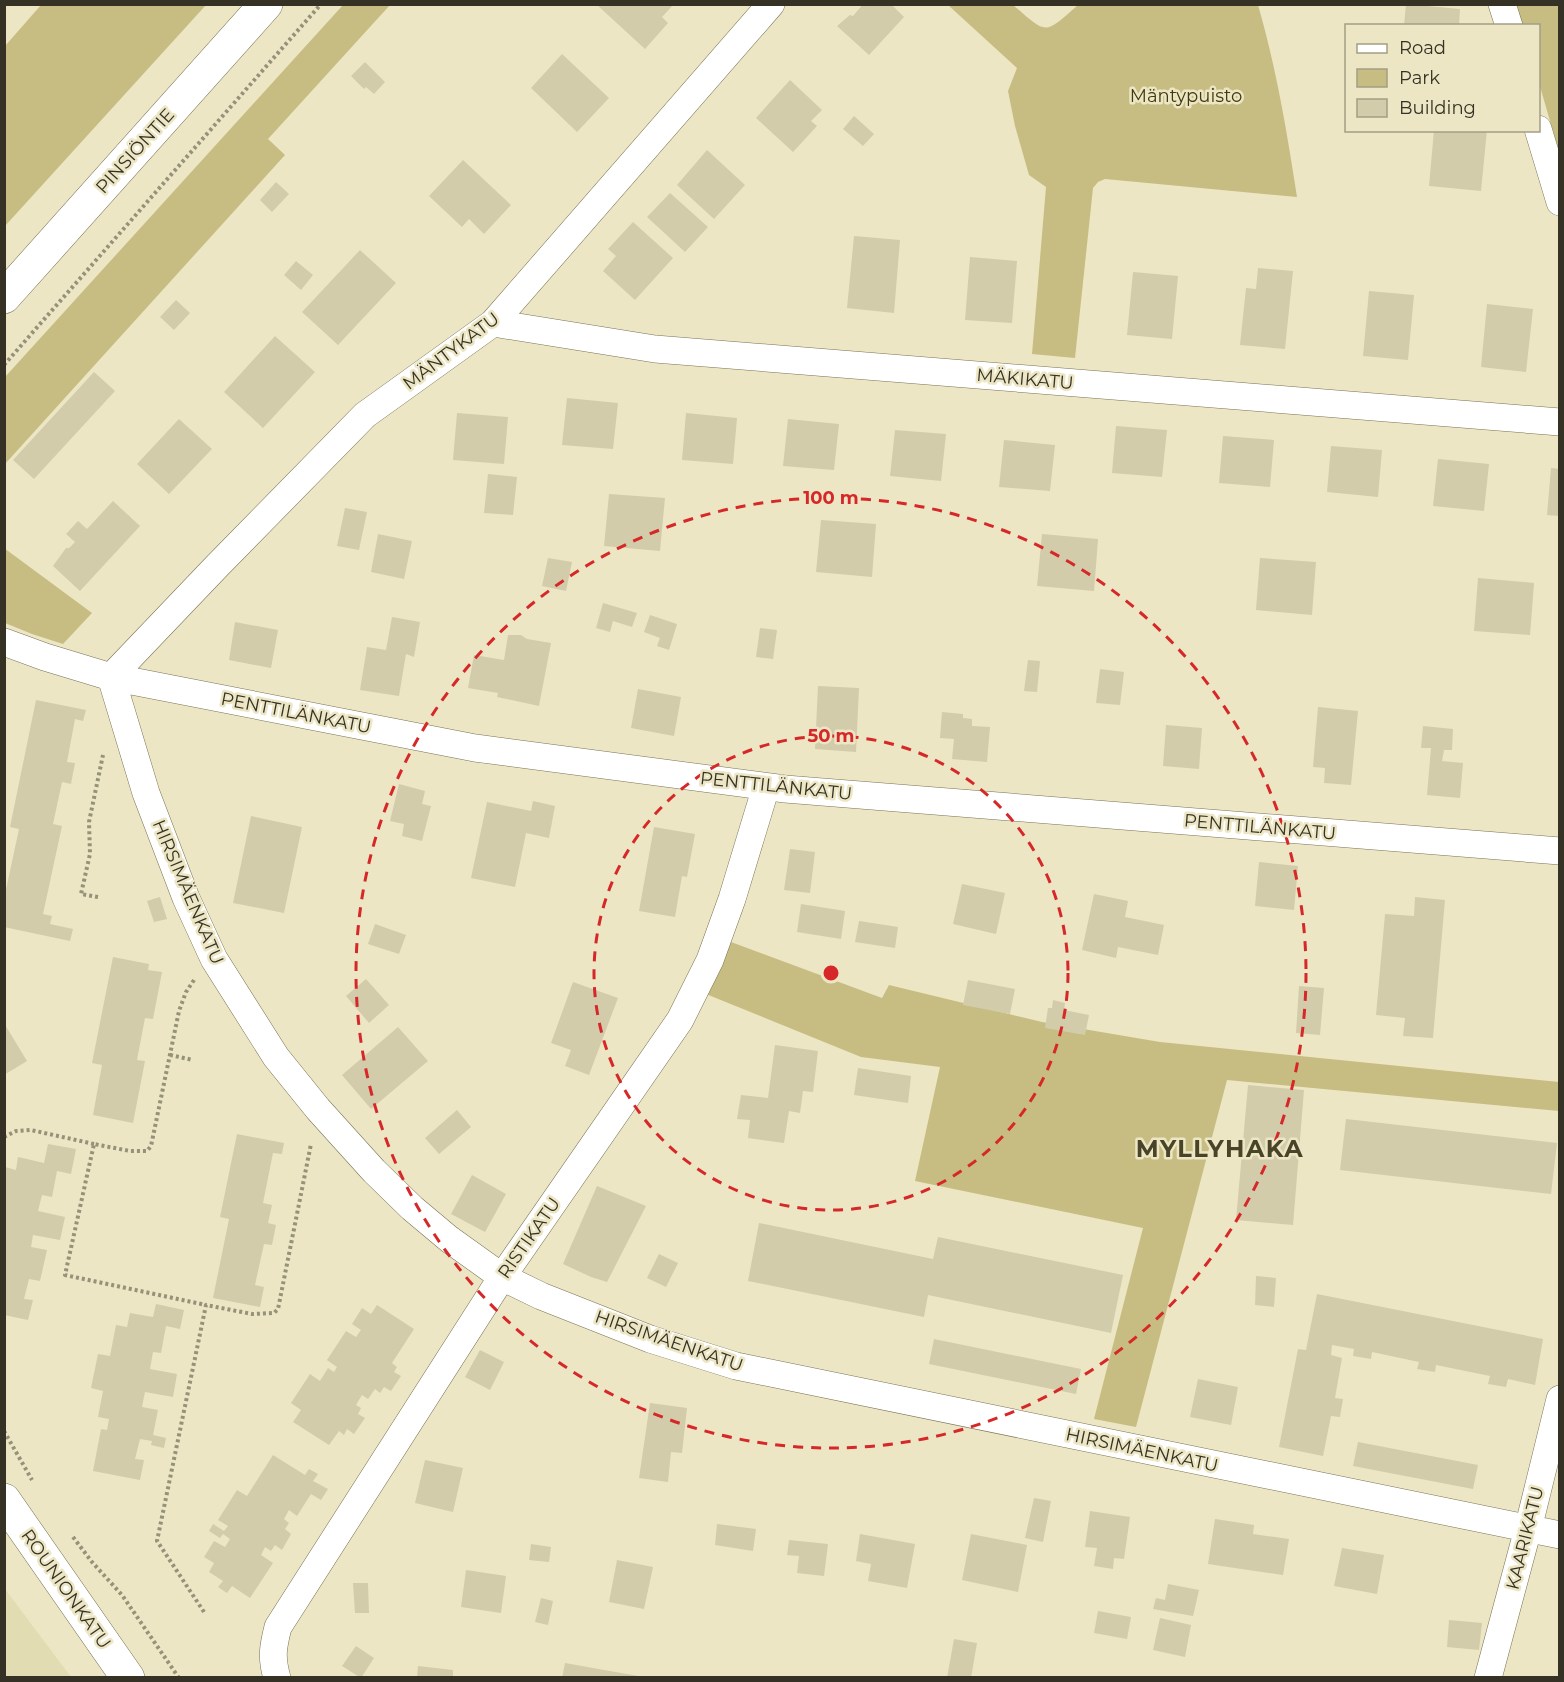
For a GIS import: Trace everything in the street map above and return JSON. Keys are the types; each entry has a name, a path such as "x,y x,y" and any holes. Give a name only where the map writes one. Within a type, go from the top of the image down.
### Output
{"main road":[{"name":"PINSIÖNTIE","path":"4,297 266,4"},
{"name":"ROUNIONKATU","path":"4,1500 128,1677"}],"street":[{"name":"MÄNTYKATU","path":"111,677 365,415 493,323 771,4"},
{"path":"1502,4 1508,24"},
{"path":"1540,132 1560,202"},
{"name":"MÄKIKATU","path":"493,323 655,350 1560,422"},
{"name":"PENTTILÄNKATU","path":"4,642 111,677 475,748 765,787 1560,851"},
{"name":"HIRSIMÄENKATU","path":"111,677 151,804 186,898 214,959 276,1057 318,1109 374,1171 412,1208 449,1239 502,1277 541,1296 650,1339 735,1366 1560,1535"},
{"name":"RISTIKATU","path":"277,1677 272,1662 273,1644 278,1627 502,1277 680,1020 710,960 732,899 765,787"},
{"name":"KAARIKATU","path":"1488,1677 1560,1399"}],"path":[{"path":"4,365 321,4"},
{"path":"98,897 81,894 90,854 89,822 105,744 113,729 124,721"},
{"path":"4,1137 16,1131 31,1130 130,1151 147,1151 151,1146 179,1011 186,992 196,976 214,959"},
{"path":"170,1055 193,1060"},
{"path":"94,1143 65,1275 252,1314 274,1313 278,1309 318,1109"},
{"path":"204,1612 157,1541 206,1305"},
{"path":"4,1431 32,1481"},
{"path":"71,1535 122,1595 179,1677"}],"shaded area":[{"path":"5,1589 71,1677 5,1677"}],"green space":[{"path":"41,5 206,5 5,226 5,46"},
{"path":"343,5 390,5 268,139 285,155 5,464 5,377"},
{"name":"Mäntypuisto","path":"948,5 1013,5 1033,22 1045,28 1058,22 1078,5 1258,5 1280,100 1297,197 1105,179 1098,182 1093,188 1075,358 1032,354 1046,187 1029,175 1015,126 1008,91 1017,68"},
{"path":"1514,5 1559,5 1559,152 1540,86 1540,24 1521,24"},
{"path":"4,548 92,613 63,644 5,623"},
{"path":"731,942 882,998 889,985 1042,1022 1160,1042 1559,1082 1559,1111 1227,1080 1136,1427 1094,1419 1143,1228 915,1181 940,1067 861,1057 706,994"}],"building":[{"path":"596,4 674,4 662,17 668,23 645,49"},
{"path":"863,4 891,4 904,17 869,55 837,26 850,15 853,16"},
{"path":"1406,4 1460,9 1459,24 1404,24"},
{"path":"562,54 609,98 577,132 531,88"},
{"path":"365,62 385,82 374,94 366,87 364,89 351,76"},
{"path":"790,80 822,110 811,121 817,126 793,152 756,118"},
{"path":"854,116 874,134 863,146 843,129"},
{"path":"1434,132 1487,132 1481,191 1429,186"},
{"path":"707,150 745,185 714,219 677,185"},
{"path":"463,160 511,205 484,234 469,219 462,227 429,196"},
{"path":"276,182 289,194 272,212 260,200"},
{"path":"670,193 708,227 685,252 647,217"},
{"path":"633,222 673,258 635,300 603,271 616,256 608,249"},
{"path":"854,236 900,240 894,313 847,308"},
{"path":"360,250 396,283 338,345 302,312"},
{"path":"970,257 1017,261 1012,323 965,320"},
{"path":"296,261 313,275 301,290 284,275"},
{"path":"1258,268 1293,271 1285,349 1240,345 1246,288 1256,289"},
{"path":"1133,272 1178,276 1172,339 1127,335"},
{"path":"1369,291 1414,295 1408,360 1363,356"},
{"path":"176,300 190,313 174,330 160,317"},
{"path":"1487,304 1533,309 1526,372 1481,367"},
{"path":"275,336 315,372 263,428 224,392"},
{"path":"94,372 115,391 34,479 13,460"},
{"path":"567,398 618,403 613,449 562,445"},
{"path":"457,413 508,417 504,464 453,460"},
{"path":"686,413 737,418 733,464 682,460"},
{"path":"179,419 212,449 169,494 137,464"},
{"path":"788,419 839,424 834,470 783,466"},
{"path":"1116,426 1167,430 1162,477 1112,473"},
{"path":"895,430 946,434 941,481 890,476"},
{"path":"1223,436 1274,440 1270,487 1219,483"},
{"path":"1004,440 1055,445 1050,491 999,487"},
{"path":"1331,446 1382,450 1378,497 1327,492"},
{"path":"1438,459 1489,464 1484,511 1433,506"},
{"path":"1551,468 1560,469 1560,516 1547,515"},
{"path":"488,474 517,477 513,515 484,513"},
{"path":"609,494 665,498 660,551 604,546"},
{"path":"113,501 140,526 80,591 53,566 66,548 75,542 66,534 78,521 87,529"},
{"path":"345,508 367,512 359,550 337,546"},
{"path":"821,520 876,524 872,577 816,572"},
{"path":"378,534 412,541 404,579 371,572"},
{"path":"1042,534 1098,539 1094,591 1037,586"},
{"path":"548,558 572,562 566,591 542,586"},
{"path":"1260,558 1316,562 1312,615 1256,610"},
{"path":"1478,578 1534,583 1530,635 1474,631"},
{"path":"603,603 637,613 632,627 613,621 610,632 596,628"},
{"path":"650,615 677,624 669,650 657,646 660,638 644,632"},
{"path":"392,617 420,622 414,657 406,654 399,696 360,690 367,647 386,650"},
{"path":"235,622 278,630 271,668 229,660"},
{"path":"760,628 777,630 773,659 756,657"},
{"path":"508,635 521,635 527,639 551,643 539,706 497,697 498,693 468,688 474,655 504,660"},
{"path":"1028,660 1040,661 1037,692 1024,691"},
{"path":"1100,669 1124,672 1120,705 1096,703"},
{"path":"818,686 859,688 856,752 815,749"},
{"path":"638,689 681,697 674,736 631,728"},
{"path":"36,700 86,710 83,721 75,719 67,762 75,763 71,784 62,782 53,824 62,826 43,914 52,916 50,924 73,929 70,941 4,927 4,899 19,829 10,827"},
{"path":"1318,707 1358,711 1351,785 1324,783 1325,768 1313,767"},
{"path":"942,712 963,714 963,718 972,719 972,726 990,727 987,762 952,759 954,739 940,738"},
{"path":"1166,725 1202,728 1199,769 1163,766"},
{"path":"1423,726 1453,729 1452,750 1444,750 1442,761 1463,763 1460,798 1427,795 1431,748 1421,748"},
{"path":"399,784 425,791 422,804 431,806 422,841 402,836 404,824 390,821"},
{"path":"533,801 555,806 549,838 526,833 515,887 471,878 487,802 531,811"},
{"path":"251,816 302,827 284,913 233,903"},
{"path":"654,827 695,834 687,877 682,876 675,917 639,911"},
{"path":"790,849 815,852 810,893 784,890"},
{"path":"1259,862 1298,866 1294,910 1255,906"},
{"path":"962,884 1005,893 996,934 953,924"},
{"path":"1094,894 1128,901 1125,917 1164,925 1158,955 1118,947 1116,958 1082,950"},
{"path":"160,897 167,919 154,922 147,901"},
{"path":"1415,897 1445,900 1433,1038 1403,1036 1405,1018 1376,1015 1385,914 1414,916"},
{"path":"801,904 845,911 841,939 797,932"},
{"path":"859,921 898,927 895,948 855,942"},
{"path":"375,924 406,935 399,954 368,944"},
{"path":"113,957 149,964 148,970 162,972 153,1019 145,1018 137,1060 145,1061 133,1123 93,1115 102,1065 92,1063"},
{"path":"366,979 389,1005 369,1023 346,996"},
{"path":"968,980 1015,989 1010,1014 963,1005"},
{"path":"573,982 618,998 589,1075 565,1066 571,1050 551,1043"},
{"path":"1299,986 1324,988 1320,1035 1296,1033"},
{"path":"1053,1000 1065,1003 1064,1010 1089,1015 1085,1035 1045,1028 1048,1008 1052,1008"},
{"path":"4,1023 27,1061 4,1075"},
{"path":"398,1027 428,1061 371,1109 342,1075"},
{"path":"775,1045 818,1051 813,1092 803,1091 800,1113 789,1111 784,1143 748,1138 750,1120 737,1119 741,1095 768,1098"},
{"path":"858,1068 911,1076 908,1103 854,1095"},
{"path":"1248,1085 1304,1090 1293,1225 1236,1220"},
{"path":"457,1110 471,1127 439,1154 425,1138"},
{"path":"1346,1119 1557,1143 1551,1194 1340,1170"},
{"path":"237,1134 284,1143 282,1154 273,1153 263,1203 272,1205 268,1223 276,1225 272,1245 264,1244 255,1285 264,1287 260,1307 213,1298 229,1219 220,1217"},
{"path":"48,1144 76,1149 71,1174 57,1171 52,1197 42,1195 38,1211 65,1217 60,1240 33,1235 31,1247 47,1250 40,1281 29,1279 24,1299 33,1300 28,1320 4,1315 4,1168 16,1170 18,1157 44,1163"},
{"path":"472,1175 506,1194 485,1232 451,1214"},
{"path":"597,1186 646,1206 607,1282 563,1264"},
{"path":"759,1223 933,1259 938,1237 1123,1275 1111,1333 928,1295 924,1317 748,1281"},
{"path":"659,1254 678,1263 666,1287 647,1278"},
{"path":"1256,1276 1276,1278 1274,1307 1255,1305"},
{"path":"1317,1294 1543,1339 1535,1385 1508,1379 1506,1387 1488,1384 1490,1376 1436,1365 1435,1372 1417,1369 1419,1362 1372,1352 1371,1359 1353,1356 1354,1349 1332,1345 1331,1355 1342,1358 1335,1398 1343,1399 1340,1417 1331,1416 1323,1456 1279,1447 1298,1349 1306,1350"},
{"path":"156,1304 184,1310 180,1329 166,1326 161,1353 153,1352 150,1369 177,1374 173,1397 145,1392 142,1407 158,1410 153,1435 166,1438 164,1448 151,1445 152,1441 140,1439 135,1459 144,1460 140,1480 93,1471 101,1429 107,1430 109,1419 98,1417 103,1391 91,1388 98,1354 110,1356 116,1325 127,1327 130,1313 153,1317"},
{"path":"377,1305 414,1329 392,1363 397,1367 394,1372 401,1376 391,1391 384,1387 380,1393 375,1389 368,1399 362,1395 356,1405 361,1408 358,1414 365,1418 354,1434 347,1429 344,1435 339,1431 329,1445 293,1422 301,1410 291,1403 310,1374 320,1381 328,1368 334,1372 337,1367 327,1360 346,1331 356,1337 361,1330 352,1324 362,1308 371,1314"},
{"path":"934,1339 1081,1369 1076,1394 929,1364"},
{"path":"480,1350 504,1362 490,1390 465,1377"},
{"path":"1198,1379 1238,1387 1231,1425 1190,1417"},
{"path":"650,1403 687,1408 682,1453 671,1452 668,1482 639,1478"},
{"path":"1358,1442 1478,1465 1473,1489 1353,1466"},
{"path":"273,1455 305,1475 309,1469 318,1474 313,1481 328,1489 321,1500 311,1494 297,1516 289,1510 284,1519 289,1523 285,1529 291,1534 282,1550 275,1545 271,1551 265,1547 261,1555 273,1563 250,1598 232,1586 227,1593 218,1587 223,1581 209,1572 214,1563 204,1557 214,1541 225,1547 230,1539 223,1534 220,1538 209,1531 213,1524 224,1531 228,1526 218,1520 237,1490 247,1496"},
{"path":"425,1460 463,1468 453,1512 415,1503"},
{"path":"1034,1498 1051,1501 1043,1542 1025,1538"},
{"path":"1090,1511 1130,1517 1124,1559 1114,1558 1113,1569 1094,1566 1097,1548 1085,1547"},
{"path":"1215,1519 1254,1525 1253,1534 1289,1539 1283,1575 1208,1564"},
{"path":"717,1524 756,1529 753,1551 715,1545"},
{"path":"860,1534 915,1544 907,1588 868,1581 871,1564 856,1561"},
{"path":"971,1534 1027,1545 1018,1592 962,1580"},
{"path":"789,1540 828,1544 824,1576 797,1573 799,1556 787,1555"},
{"path":"531,1544 551,1547 549,1562 529,1560"},
{"path":"1342,1548 1384,1555 1377,1594 1334,1586"},
{"path":"617,1560 653,1567 644,1609 609,1602"},
{"path":"466,1570 506,1576 501,1613 461,1607"},
{"path":"353,1583 368,1583 369,1613 355,1613"},
{"path":"1168,1584 1199,1590 1193,1616 1153,1609 1156,1598 1165,1600"},
{"path":"541,1598 553,1601 548,1625 535,1622"},
{"path":"1098,1611 1131,1617 1127,1639 1094,1633"},
{"path":"1160,1618 1191,1625 1185,1657 1153,1650"},
{"path":"1449,1620 1482,1623 1479,1650 1447,1647"},
{"path":"954,1639 977,1643 971,1678 947,1678"},
{"path":"356,1646 374,1658 361,1678 342,1666"},
{"path":"565,1663 638,1676 638,1678 562,1678"},
{"path":"418,1666 453,1670 453,1678 417,1678"}],"district":[{"name":"MYLLYHAKA","path":"1220,1149"}]}
